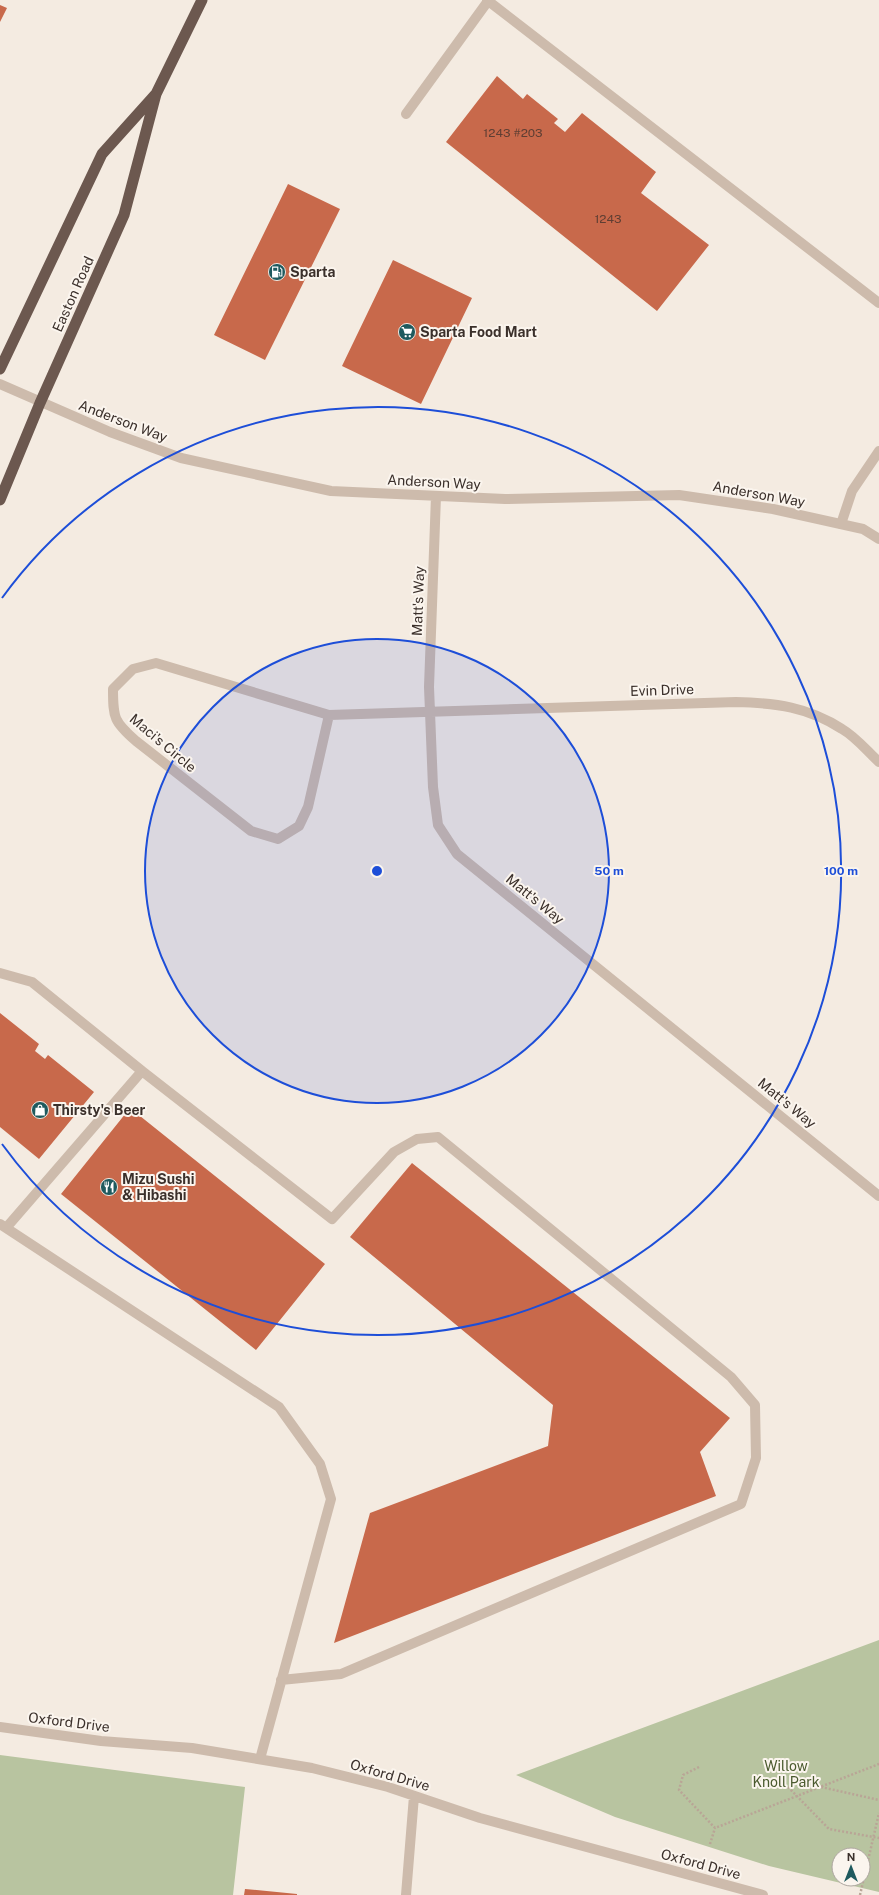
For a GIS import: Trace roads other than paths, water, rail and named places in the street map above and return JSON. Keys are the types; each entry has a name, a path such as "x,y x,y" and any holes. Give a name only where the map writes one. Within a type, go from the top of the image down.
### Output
{"highway":[{"name":"Easton Road","path":"0,500 40,403 124,215 156,94 202,0"},
{"name":"Easton Road","path":"0,369 102,154 156,94"}],"street":[{"path":"406,114 488,0 879,303"},
{"name":"Anderson Way","path":"0,384 40,403 110,432 181,458 331,492 505,499 679,495 773,509 863,529 879,539"},
{"path":"841,524 852,492 879,451"},
{"name":"Matt's Way","path":"436,496 429,711 433,787 438,825 457,854 879,1196"},
{"name":"Maci's Circle","path":"330,715 308,807 299,826 278,839 251,831 136,742 118,726 113,710 113,689 133,669 156,663 330,715 429,711"},
{"name":"Evin Drive","path":"429,711 736,702 773,703 810,712 843,729 879,762"},
{"path":"0,973 32,982 142,1071 332,1219 394,1152 417,1140 438,1137 731,1377 754,1406 756,1458 741,1504 341,1674 281,1680"},
{"path":"142,1071 3,1226 279,1406 320,1464 331,1499 260,1759"},
{"name":"Oxford Drive","path":"0,1726 101,1741 192,1748 312,1768 388,1787 480,1818 763,1895"},
{"path":"406,1895 414,1796"}],"place":[{"name":"Sparta","path":"277,272"},
{"name":"Sparta Food Mart","path":"407,332"},
{"name":"Thirsty's Beer","path":"40,1110"},
{"name":"Mizu Sushi & Hibashi","path":"109,1187"}],"park label":[{"name":"Willow Knoll Park","path":"786,1774"}]}
